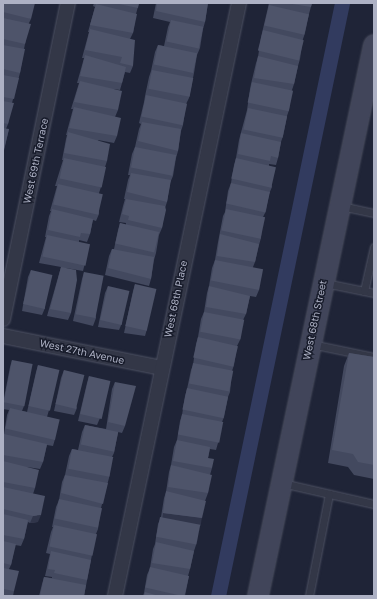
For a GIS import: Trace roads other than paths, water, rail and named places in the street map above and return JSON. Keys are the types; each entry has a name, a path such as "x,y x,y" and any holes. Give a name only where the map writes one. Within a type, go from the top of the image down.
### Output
{"main road":[{"name":"West 68th Street","path":"258,596 374,45"}],"street":[{"name":"West 69th Terrace","path":"3,319 68,3"},
{"name":"West 68th Place","path":"116,596 162,368 239,3"},
{"name":"West 27th Avenue","path":"3,336 162,368"}],"lane":[{"path":"339,206 374,213"},
{"path":"364,291 374,247"},
{"path":"323,282 374,293"},
{"path":"310,344 374,357"},
{"path":"282,483 374,504"},
{"path":"309,596 329,494"}],"waterway":[{"path":"218,596 342,3"}]}
